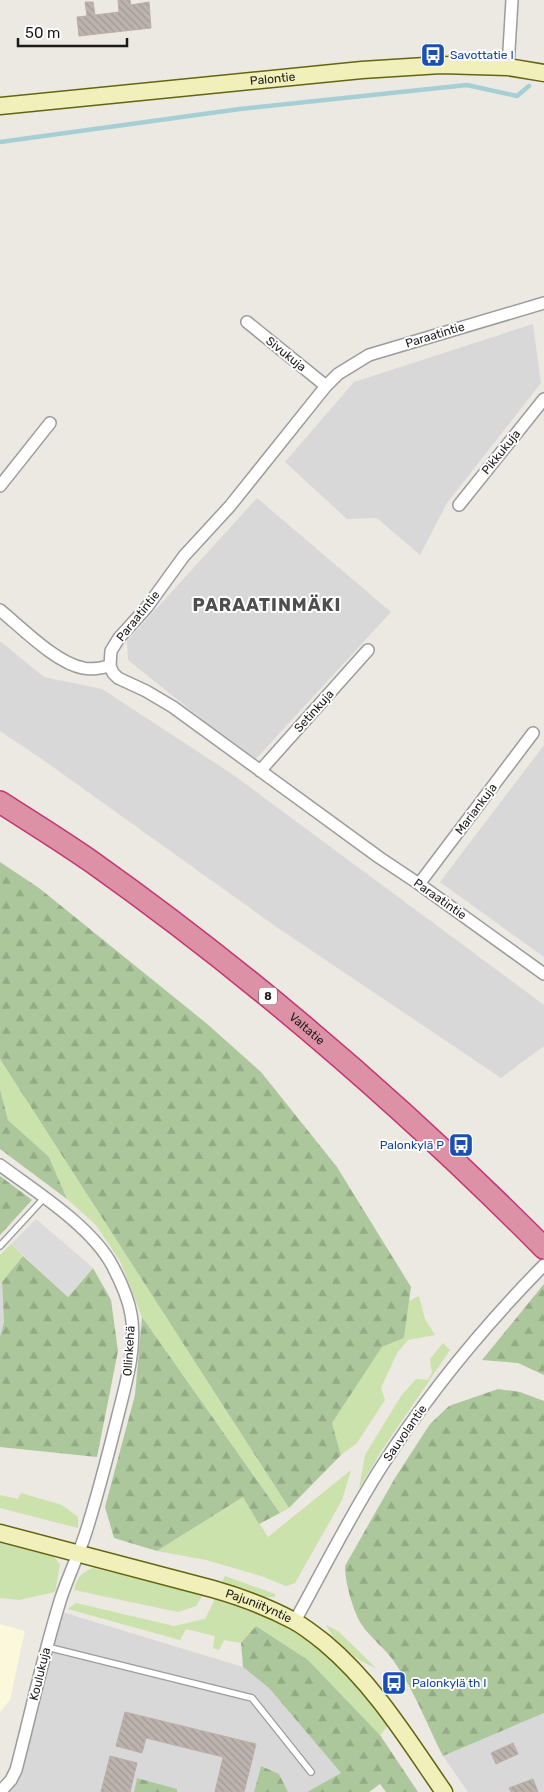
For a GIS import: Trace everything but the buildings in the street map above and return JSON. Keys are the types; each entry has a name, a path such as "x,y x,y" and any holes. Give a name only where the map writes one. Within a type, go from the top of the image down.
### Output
{"highway":[{"name":"Valtatie","path":"0,802 91,861 274,1000 427,1133 544,1248"}],"street":[{"path":"508,67 512,0"},
{"name":"Palontie","path":"0,106 362,70 441,65 508,67 544,73"},
{"name":"Paraatintie","path":"544,303 369,355 338,374 326,386 230,506 184,556 147,607 119,638 111,651 110,666 118,678 146,691 173,707 380,858 544,974"},
{"name":"Sivukuja","path":"247,322 326,386"},
{"name":"Pikkukuja","path":"459,505 544,399"},
{"path":"0,486 50,424"},
{"path":"0,610 53,654 65,661 82,668 96,669 110,666"},
{"name":"Setinkuja","path":"260,771 368,650"},
{"name":"Mariankuja","path":"419,884 533,733"},
{"name":"Ollinkehä","path":"0,1165 44,1197 86,1232 105,1252 121,1283 131,1314 132,1344 126,1384 108,1458 78,1554"},
{"name":"Sauvolantie","path":"295,1621 359,1504 409,1427 493,1319 544,1265"},
{"name":"Pajuniityntie","path":"0,1533 234,1595 269,1608 295,1621 317,1637 352,1668 391,1715 444,1792"},
{"name":"Koulukuja","path":"0,1792 11,1780 16,1770 47,1647 78,1554"}],"lane":[{"path":"0,1246 44,1197"},
{"path":"47,1647 252,1698 312,1772"}],"shaded area":[{"path":"533,324 541,383 447,503 420,555 377,518 347,519 285,462 354,382"},
{"path":"257,498 391,612 254,761 128,660 127,641"},
{"path":"0,641 44,677 102,689 232,774 544,1005 544,1046 501,1078 278,928 0,731"},
{"path":"544,745 544,957 440,882"},
{"path":"36,1219 93,1268 68,1297 11,1244"},
{"path":"0,1282 2,1282 4,1322 0,1337"},
{"path":"62,1612 243,1667 269,1688 341,1773 307,1792 288,1792 279,1774 261,1766 254,1792 177,1792 177,1790 137,1778 134,1792 0,1792 0,1782 22,1773"},
{"path":"0,1624 25,1631 10,1700 0,1712"},
{"path":"544,1713 544,1792 468,1792 443,1756"}],"green space":[{"path":"0,862 39,888 206,1023 261,1072 337,1167 411,1287 404,1338 382,1347 332,1423 341,1455 289,1508 0,1059"},
{"path":"0,1059 289,1508 280,1513 142,1317 120,1261 96,1225 67,1199 49,1157 8,1120 0,1089"},
{"path":"0,1089 8,1120 49,1157 67,1199 0,1149"},
{"path":"0,1176 32,1200 0,1235"},
{"path":"11,1244 23,1256 0,1282 0,1255"},
{"path":"23,1256 68,1297 93,1268 111,1300 118,1351 97,1457 0,1447 0,1337 4,1322 2,1282"},
{"path":"544,1284 544,1375 518,1363 482,1360"},
{"path":"419,1296 425,1319 435,1335 408,1340 397,1353 381,1388 385,1400 357,1443 341,1455 332,1423 382,1347 404,1338 409,1301"},
{"path":"142,1317 280,1513 259,1524 243,1497 157,1551 114,1538 105,1507 135,1395"},
{"path":"443,1343 450,1350 382,1450 359,1489 365,1455 401,1396 416,1379 428,1380 432,1372 430,1359"},
{"path":"498,1389 520,1392 544,1401 544,1713 443,1756 401,1671 362,1625 350,1597 345,1566 395,1478 430,1424 449,1406"},
{"path":"351,1470 342,1500 295,1583 286,1586 261,1576 206,1560 157,1551 243,1497 268,1537"},
{"path":"21,1493 62,1505 78,1517 78,1528 0,1508 0,1495 18,1499"},
{"path":"0,1542 53,1556 60,1564 55,1592 19,1600 0,1598"},
{"path":"93,1568 203,1595 196,1606 178,1612 74,1590 80,1576"},
{"path":"225,1576 275,1594 275,1597 264,1597 222,1582"},
{"path":"215,1599 272,1619 316,1645 355,1682 388,1726 380,1735 308,1660 256,1626 241,1643 224,1640 219,1650 213,1648 215,1636 186,1629 180,1640 68,1609 76,1603 174,1626 205,1619"},
{"path":"326,1625 338,1631 376,1668 361,1661 347,1651 335,1639"},
{"path":"256,1626 308,1660 380,1735 418,1792 386,1792 380,1784 369,1792 307,1792 341,1773 269,1688 243,1667 241,1643"},
{"path":"261,1766 279,1774 288,1792 254,1792"},
{"path":"137,1778 177,1789 177,1792 134,1792"}],"waterway":[{"path":"0,142 240,109 467,85 517,96 529,86"}],"place":[{"name":"Savottatie I","path":"433,55"},
{"name":"Palonkylä P","path":"461,1145"},
{"name":"Palonkylä th I","path":"394,1683"}],"district":[{"name":"PARAATINMÄKI","path":"267,605"}]}
